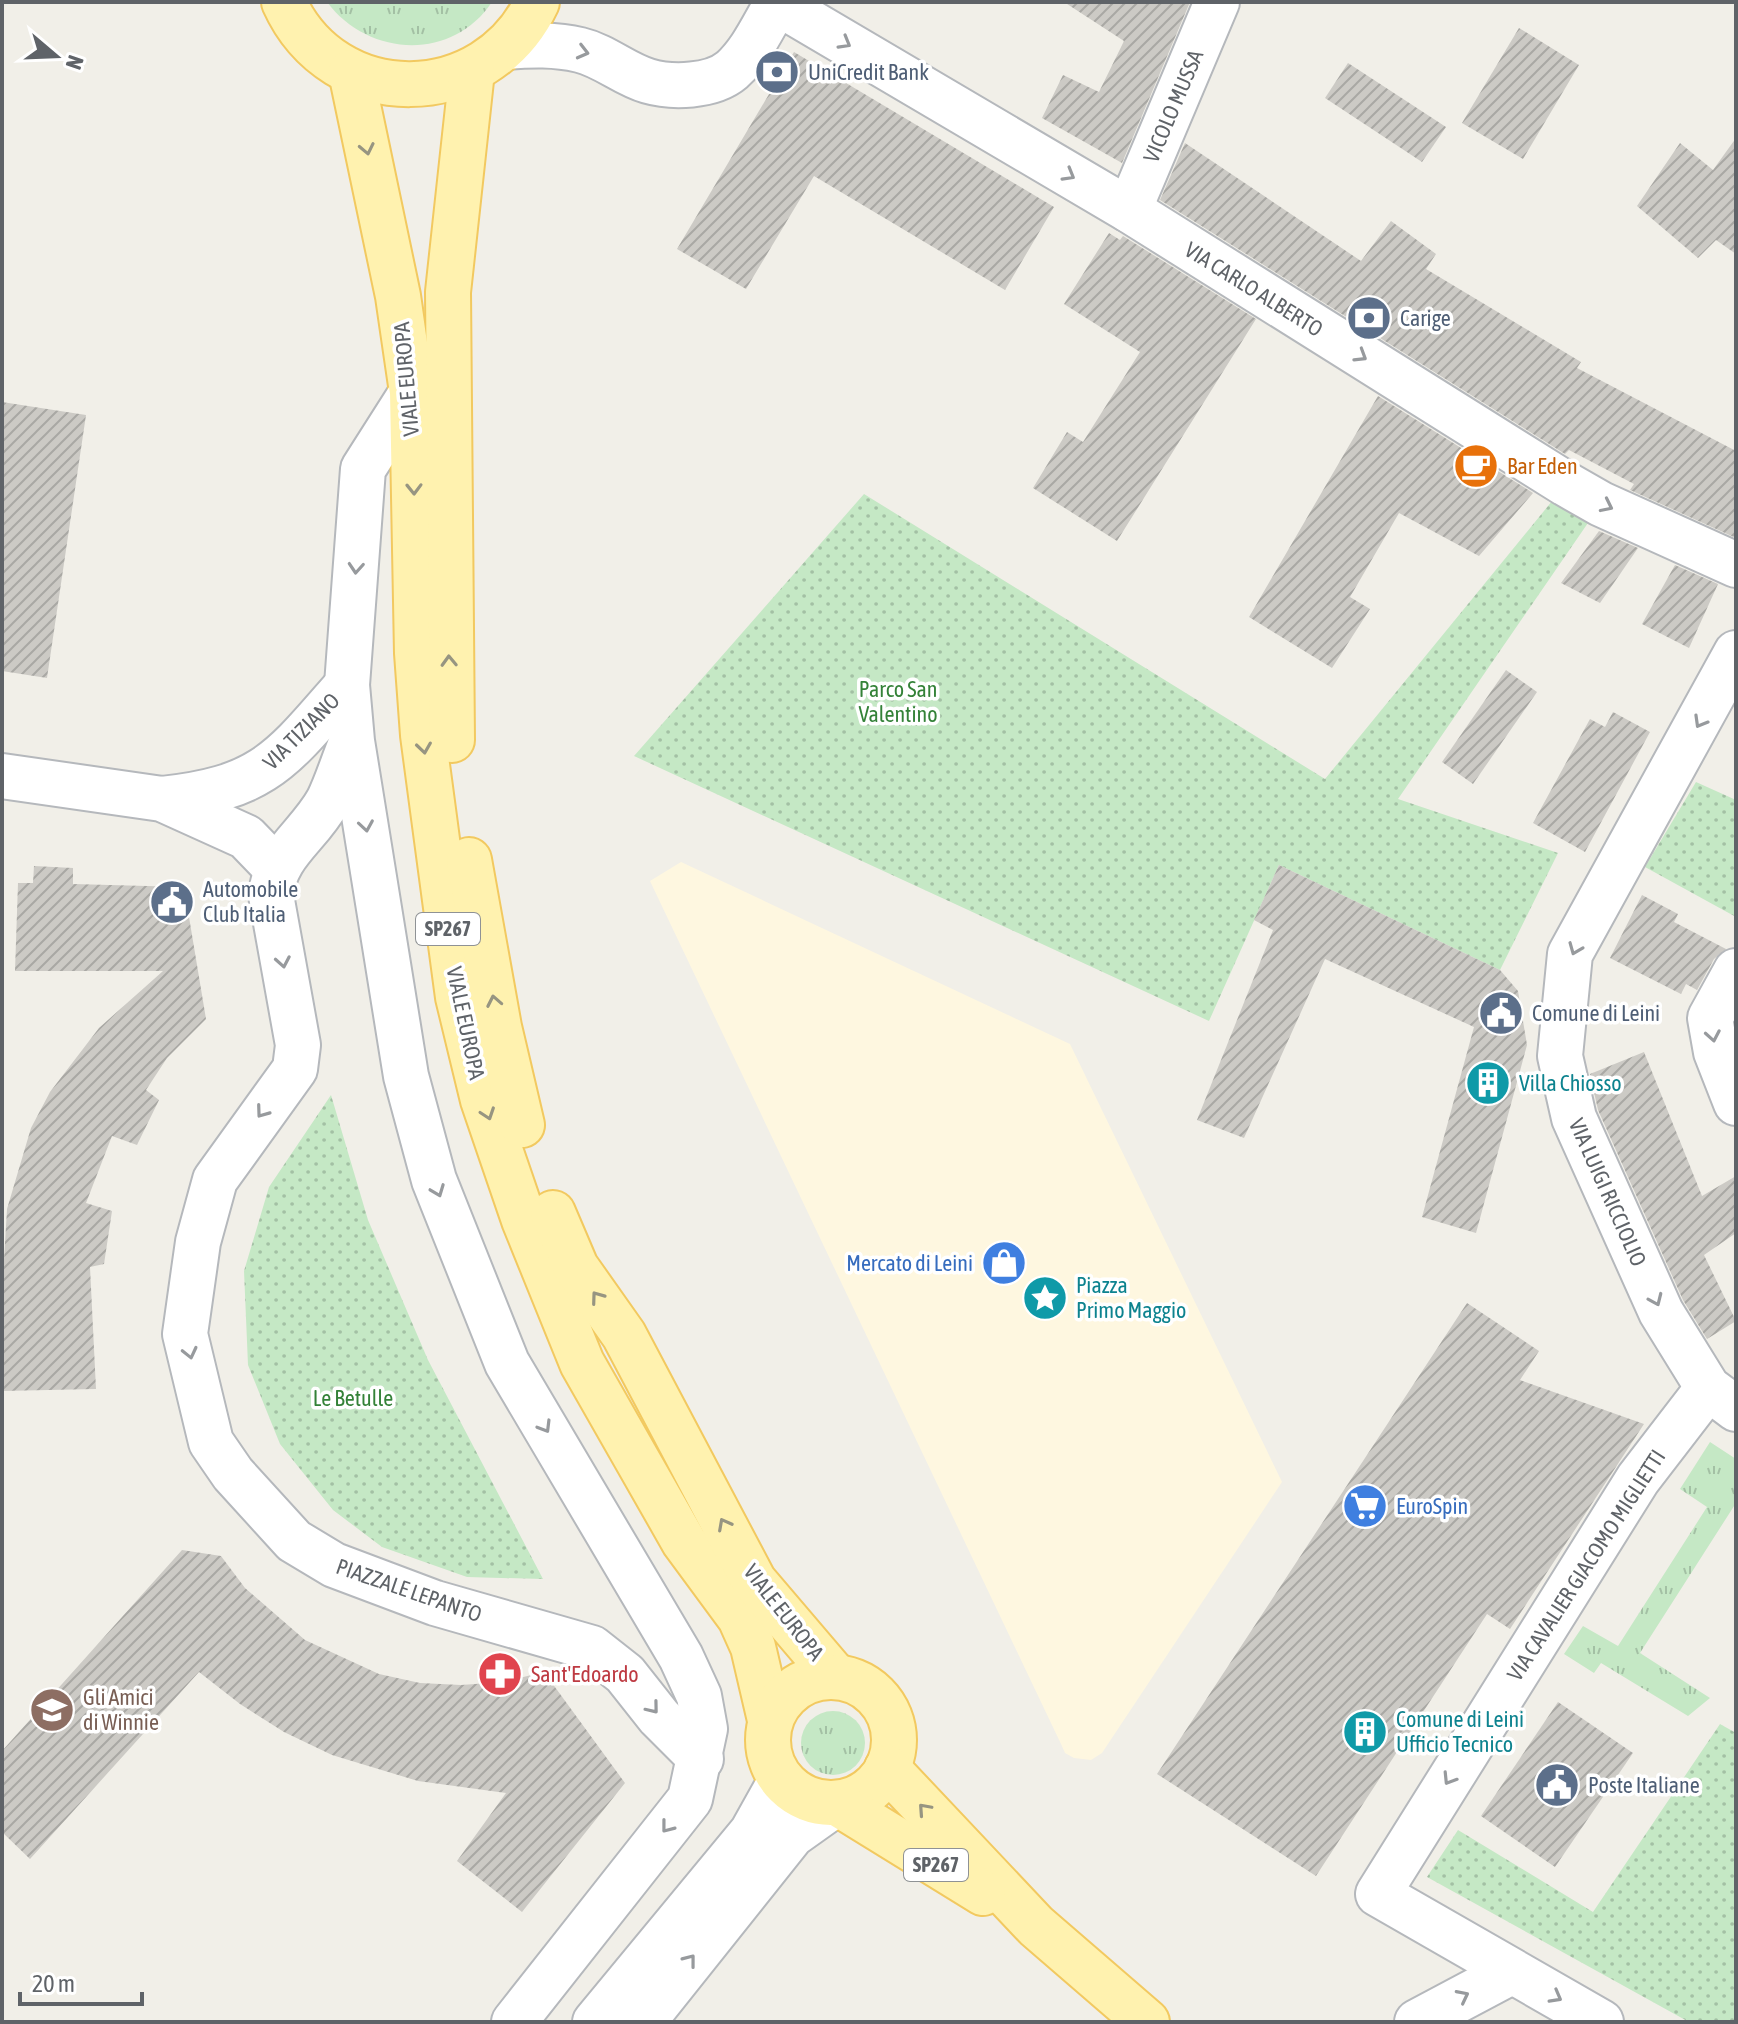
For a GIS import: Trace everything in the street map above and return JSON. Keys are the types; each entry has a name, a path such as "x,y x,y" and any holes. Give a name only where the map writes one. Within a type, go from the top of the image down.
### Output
{"main road":[{"path":"284,2 293,21 318,51 351,72 390,84 432,84 489,59 537,2"},
{"name":"VIALE EUROPA","path":"489,59 448,292 451,726 480,930 513,1096 541,1183 576,1267 624,1335 754,1581 835,1676"},
{"name":"VIALE EUROPA","path":"351,72 398,296 412,392 417,653 423,735 458,997 483,1100 524,1220 582,1363 684,1542 740,1618 753,1647 770,1720"},
{"path":"835,1676 855,1681 873,1692 886,1708 893,1728 893,1749 887,1768 875,1785 858,1798 837,1803 805,1797 781,1780 771,1762 767,1741 770,1720 780,1701 795,1687 814,1678 835,1676"},
{"name":"SP267","path":"887,1768 1036,1926 1147,2022"},
{"name":"SP267","path":"837,1803 1036,1926"}],"street":[{"name":"VICOLO MUSSA","path":"1129,210 1217,2"},
{"name":"VIA CARLO ALBERTO","path":"489,59 541,44 581,50 614,61 646,81 699,84 728,73 744,57 776,3 1129,210 1566,484 1601,504 1736,565"},
{"path":"412,392 363,469 347,685 352,741 406,1076 434,1180 507,1363 681,1657 699,1696 705,1729 690,1799 514,2022"},
{"name":"VIA LUIGI RICCIOLIO","path":"1722,1398 1661,1312 1574,1118 1560,1056 1570,954 1736,653"},
{"name":"VIA TIZIANO","path":"2,776 162,799 207,794 244,783 271,766 297,742 347,685"},
{"name":"VIA TIZIANO","path":"162,799 246,837 275,867 312,826 329,799 352,741"},
{"name":"PIAZZALE LEPANTO","path":"275,867 271,895 298,1045 295,1069 215,1180 198,1242 185,1334 211,1442 233,1474 294,1541 334,1565 435,1603 592,1648 625,1674 659,1717 701,1759"},
{"path":"1736,971 1710,1018 1716,1052 1736,1103"},
{"name":"VIA CAVALIER GIACOMO MIGLIETTI","path":"1601,2022 1378,1894 1638,1479 1722,1398"},
{"path":"595,2022 752,1832 781,1780"},
{"path":"643,2022 792,1835 837,1803"},
{"path":"568,1952 584,1960 611,1962 645,1933 676,1923"},
{"path":"1417,2022 1511,1972"}],"shaded area":[{"name":"Mercato di Leini","path":"681,862 1070,1044 1282,1482 1102,1753 1091,1760 1074,1758 1065,1753 650,881"}],"green space":[{"path":"327,2 492,2 475,21 455,35 433,43 410,45 387,42 364,34 344,20"},
{"name":"Parco San Valentino","path":"1566,484 1601,504 1398,799 1558,853 1500,970 1279,865 1209,1021 634,756 864,494 1325,779"},
{"path":"1696,782 1736,800 1736,917 1645,867"},
{"name":"Le Betulle","path":"331,1095 368,1220 428,1360 543,1579 467,1577 382,1547 333,1510 280,1444 248,1365 244,1271 269,1187"},
{"path":"1710,1442 1736,1459 1736,1503 1640,1653 1710,1698 1688,1716 1601,1663 1594,1673 1564,1654 1583,1626 1618,1646 1707,1507 1680,1489"},
{"path":"833,1711 851,1717 859,1725 865,1743 859,1761 851,1769 833,1775 815,1769 807,1761 801,1743 807,1725 815,1717"},
{"path":"1720,1724 1736,1733 1736,2022 1689,2022 1427,1877 1458,1830 1593,1912"}],"building":[{"path":"1064,2 1190,2 1122,163 1042,118 1063,75 1099,92 1124,41"},
{"path":"1519,28 1579,65 1523,159 1462,123"},
{"path":"794,52 1054,207 1005,290 814,176 746,289 677,249"},
{"path":"1348,63 1446,127 1422,162 1325,98"},
{"path":"1736,138 1736,254 1716,240 1698,258 1637,206 1680,143 1713,170"},
{"path":"1185,143 1361,261 1391,221 1436,254 1426,269 1581,362 1577,368 1736,451 1736,538 1630,490 1634,484 1569,450 1565,454 1160,200"},
{"path":"1109,233 1120,240 1123,236 1256,319 1117,541 1033,488 1067,432 1083,442 1140,352 1064,304"},
{"path":"1378,396 1533,493 1479,556 1399,513 1350,597 1370,609 1332,668 1249,617"},
{"path":"2,402 86,415 47,678 2,671"},
{"path":"1599,531 1638,548 1600,603 1561,583"},
{"path":"1675,565 1718,584 1689,648 1642,624"},
{"path":"1506,670 1537,692 1473,784 1442,762"},
{"path":"1613,712 1650,732 1585,852 1533,823 1590,719 1605,727"},
{"name":"Villa Chiosso","path":"1279,865 1500,970 1518,991 1527,1045 1476,1233 1422,1217 1474,1027 1325,959 1244,1138 1197,1120 1273,930 1254,920"},
{"path":"34,866 73,868 73,884 184,887 206,1019 167,1058 146,1090 159,1100 137,1145 112,1136 86,1203 112,1211 104,1264 90,1267 96,1389 2,1391 2,1294 7,1209 31,1128 50,1092 99,1028 163,971 15,971 18,883 33,883"},
{"path":"1642,895 1678,914 1674,922 1726,949 1714,959 1697,990 1686,984 1681,994 1610,958"},
{"path":"1644,1052 1702,1196 1736,1176 1736,1233 1704,1255 1736,1321 1707,1339 1683,1300 1598,1110 1590,1074"},
{"path":"1467,1303 1539,1351 1520,1380 1644,1424 1510,1629 1487,1614 1316,1876 1157,1774"},
{"path":"182,1550 221,1556 245,1588 305,1640 379,1674 420,1683 461,1685 503,1682 544,1672 625,1783 522,1912 457,1861 506,1793 418,1781 332,1755 284,1732 240,1704 199,1672 30,1859 2,1832 2,1751"},
{"name":"Poste Italiane","path":"1558,1702 1633,1753 1555,1867 1481,1816"}],"place":[{"name":"UniCredit Bank","path":"777,72"},
{"name":"Carige","path":"1369,318"},
{"name":"Bar Eden","path":"1476,466"},
{"name":"Automobile Club Italia","path":"172,902"},
{"name":"Comune di Leini","path":"1501,1013"},
{"name":"Villa Chiosso","path":"1488,1083"},
{"name":"Mercato di Leini","path":"1004,1263"},
{"name":"Piazza Primo Maggio","path":"1045,1298"},
{"name":"EuroSpin","path":"1365,1506"},
{"name":"Sant'Edoardo","path":"500,1674"},
{"name":"Gli Amici di Winnie","path":"52,1710"},
{"name":"Comune di Leini Ufficio Tecnico","path":"1365,1732"},
{"name":"Poste Italiane","path":"1557,1785"}]}
